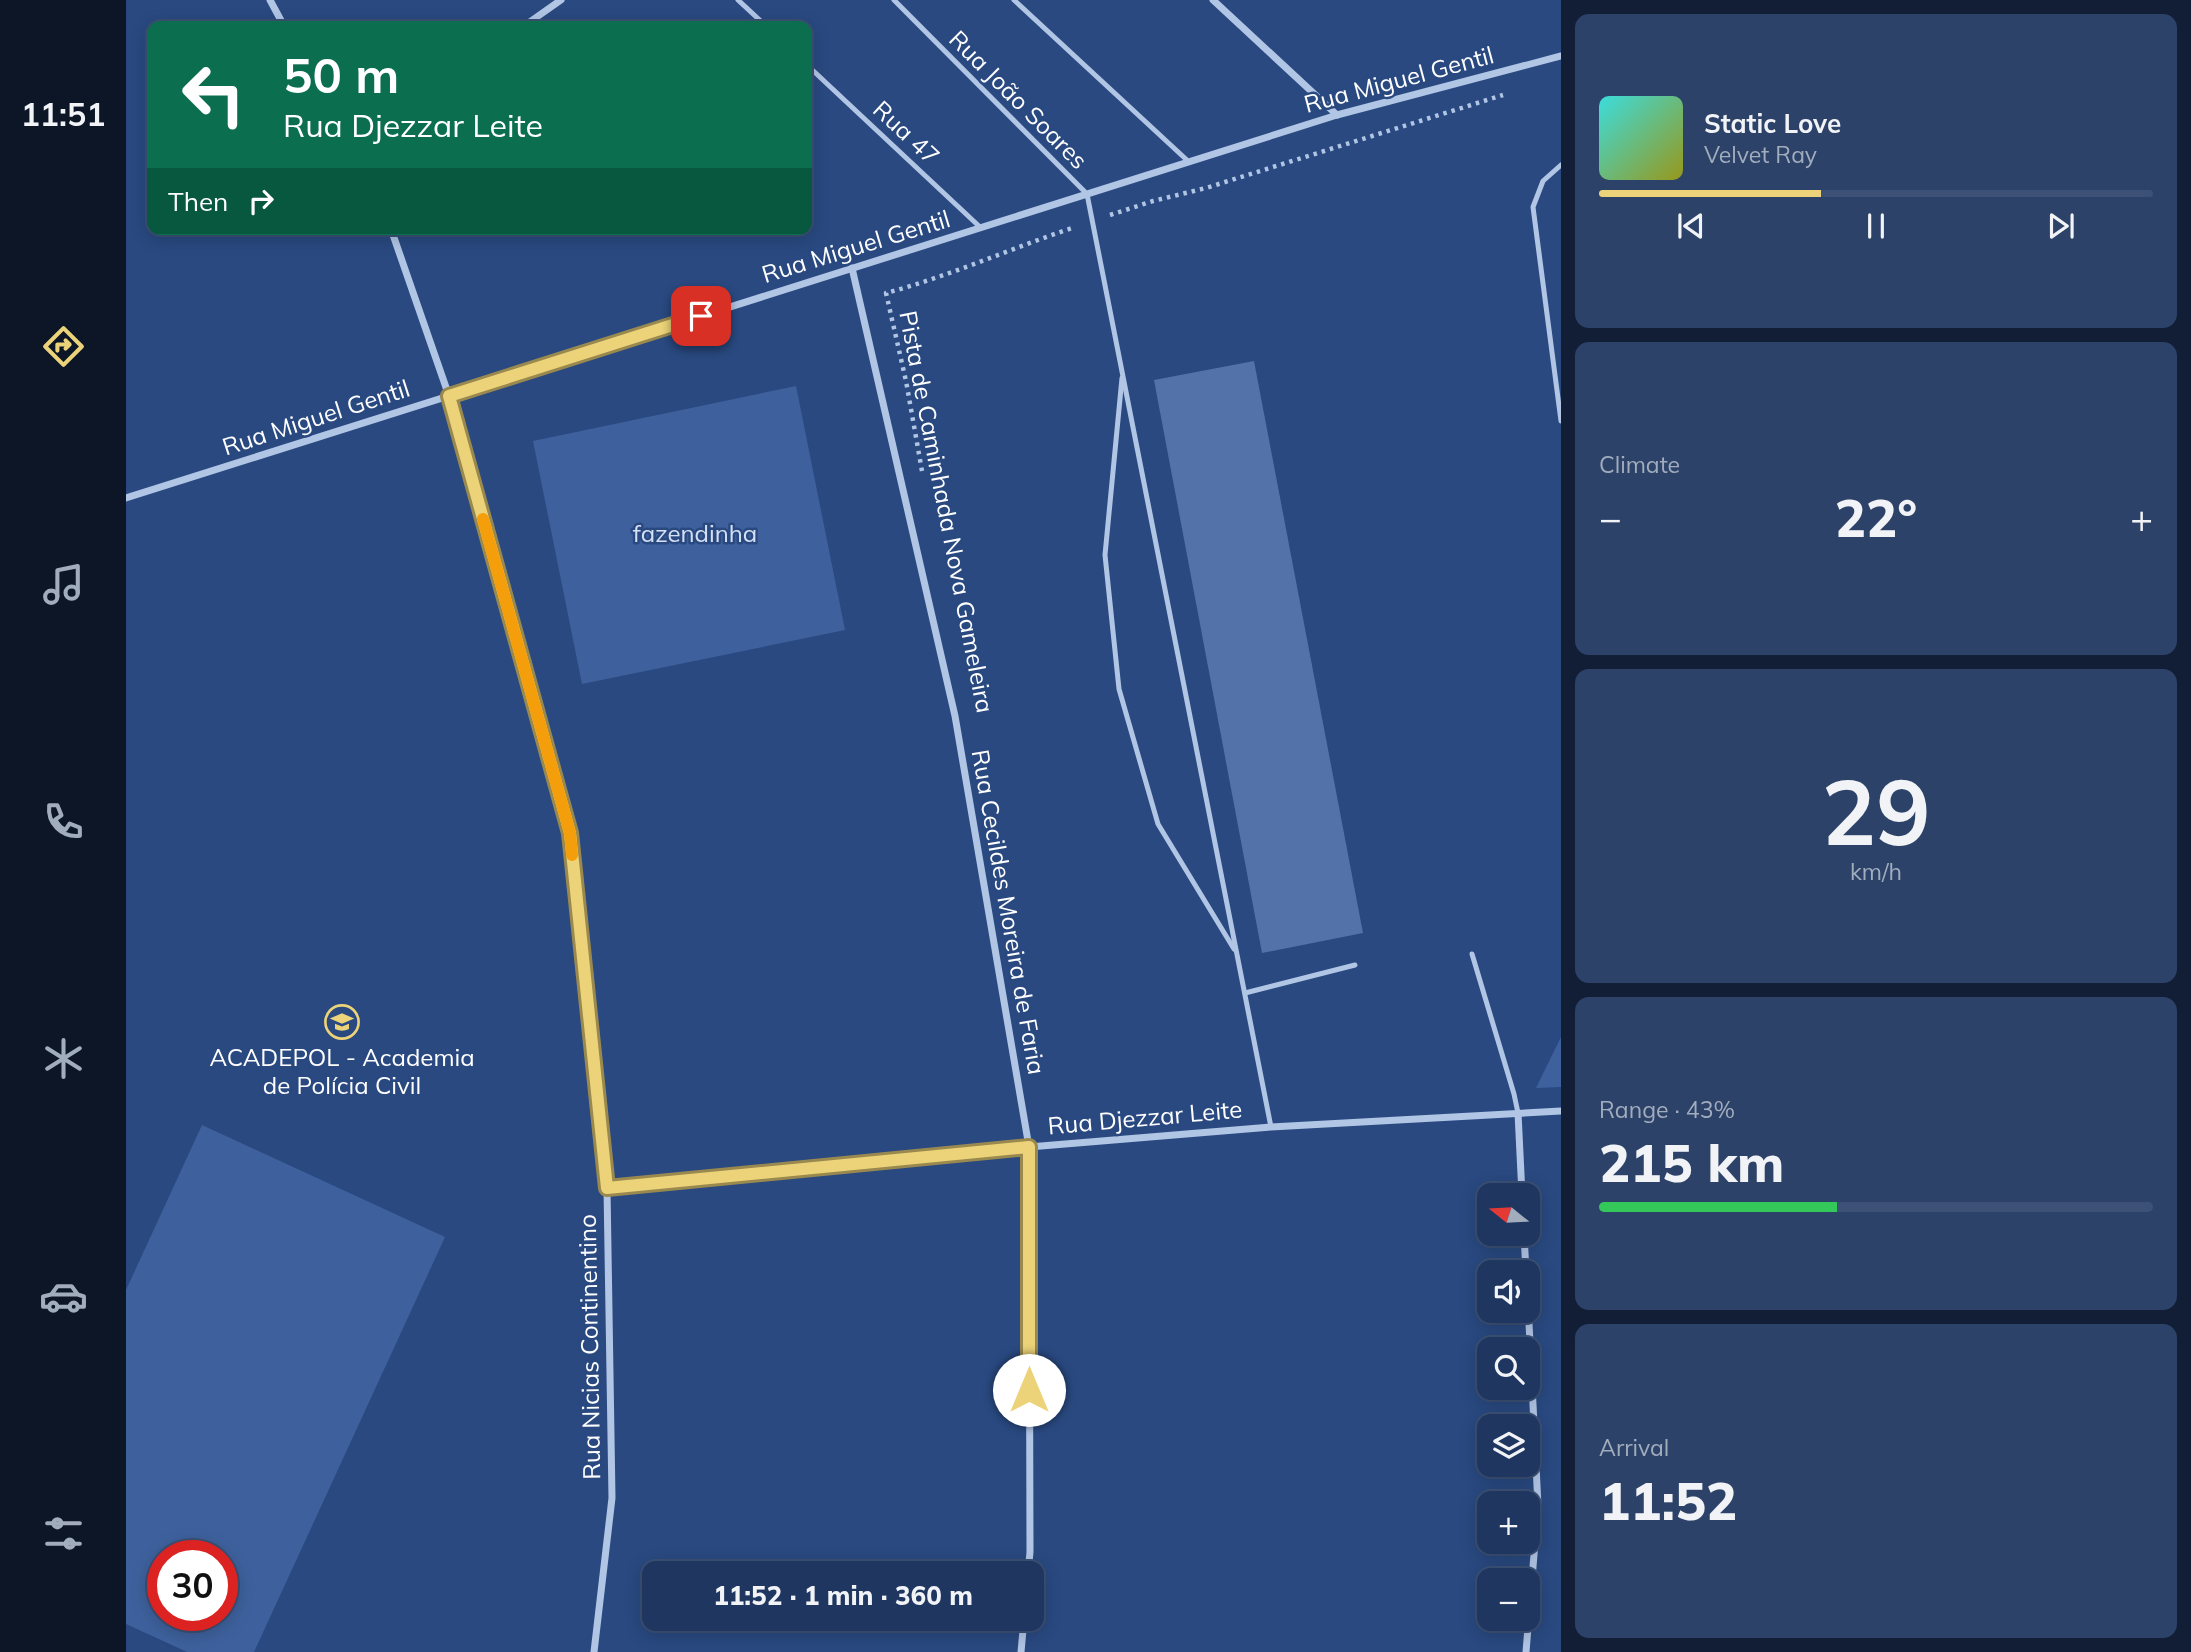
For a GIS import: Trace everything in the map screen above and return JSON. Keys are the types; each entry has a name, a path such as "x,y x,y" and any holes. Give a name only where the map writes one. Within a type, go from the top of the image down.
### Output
{"street":[{"path":"270,0 281,21"},
{"path":"531,21 561,0"},
{"path":"1213,0 1337,115"},
{"name":"Rua Miguel Gentil","path":"126,498 1337,115 1561,56"},
{"name":"Rua Nicias Continentino","path":"393,235 449,396 570,833 607,1188 611,1498 594,1652"},
{"name":"Rua Cecildes Moreira de Faria","path":"852,268 955,716 1029,1147 1029,1561"},
{"name":"Rua Djezzar Leite","path":"607,1188 1029,1147 1271,1127 1561,1111"},
{"path":"1518,1113 1521,1183"},
{"path":"1526,1652 1538,1506 1529,1323"},
{"path":"1020,1652 1023,1631"}],"lane":[{"path":"738,0 761,21"},
{"name":"Rua João Soares","path":"894,0 1087,194"},
{"path":"1014,0 1189,162"},
{"name":"Rua 47","path":"812,70 981,228"},
{"path":"1561,165 1543,181 1533,207 1561,421"},
{"path":"1087,194 1271,1127"},
{"path":"1122,373 1105,555 1119,689 1158,824 1237,955"},
{"path":"1472,954 1518,1113"},
{"path":"1245,993 1355,965"}],"path":[{"name":"Pista de Caminhada Nova Gameleira","path":"923,476 906,381 886,293 932,280 1010,249 1153,201 1206,188 1514,92"}],"green space":[{"name":"fazendinha","path":"796,386 845,630 582,684 533,441"},
{"path":"1561,1037 1561,1087 1536,1088"},
{"path":"202,1125 445,1237 254,1652 187,1652 126,1624 126,1290"}],"building":[{"path":"1254,361 1363,933 1262,953 1154,380"}],"slow traffic":[{"path":"483,519 570,833 572,855"}],"place":[{"name":"ACADEPOL - Academia de Polícia Civil","path":"342,1022"}],"route":[{"path":"701,316 449,396 570,833 607,1188 1029,1147 1029,1390"}]}
